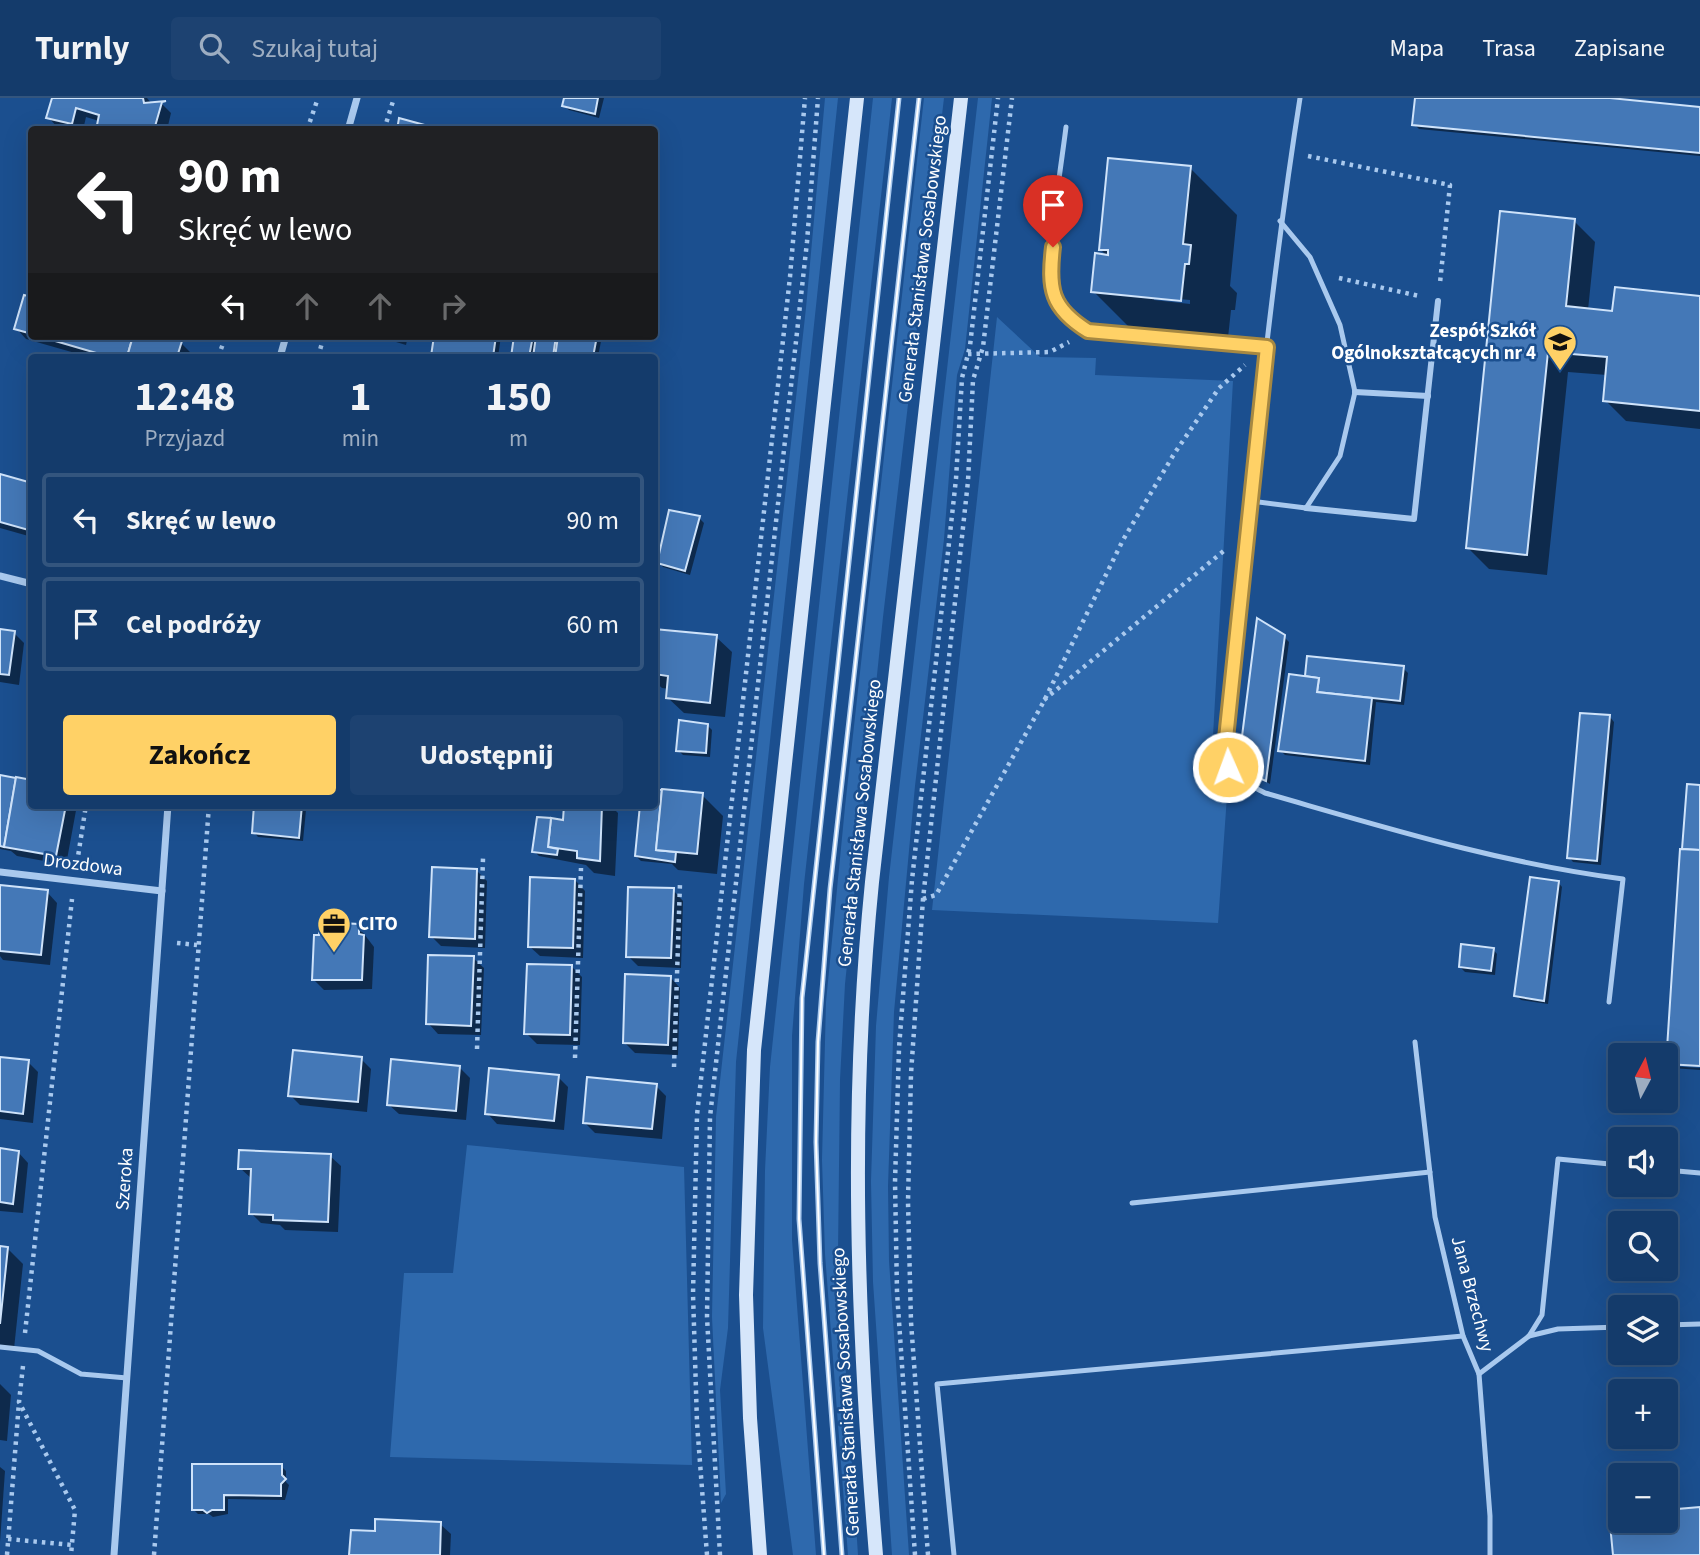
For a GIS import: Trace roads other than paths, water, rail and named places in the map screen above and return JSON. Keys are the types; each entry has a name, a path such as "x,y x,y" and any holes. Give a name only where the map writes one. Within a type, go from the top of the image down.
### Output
{"main road":[{"path":"760,1555 750,1418 746,1295 754,1050 857,98"},
{"name":"Generała Stanisława Sosabowskiego","path":"876,1555 856,1260 856,1114 862,998 873,872 961,98"}],"street":[{"path":"349,126 357,98"},
{"path":"1306,508 1414,519 1438,301"},
{"path":"1355,392 1428,396"},
{"path":"0,576 28,583"},
{"name":"Szeroka","path":"114,1555 168,809"},
{"name":"Drozdowa","path":"0,872 162,891"}],"lane":[{"path":"824,1555 799,1219 801,1007 811,887 899,98"},
{"path":"842,1555 820,1263 816,1142 818,1042 830,889 919,98"},
{"path":"1300,98 1280,221 1246,534 1225,748 1228,767 1240,780 1265,793 1476,854 1559,871 1623,879 1609,1002"},
{"path":"1066,127 1050,271 1054,298 1068,318 1088,331 1267,347"},
{"path":"1251,501 1306,508 1340,456 1355,392 1340,325 1310,257 1280,221"},
{"name":"Jana Brzechwy","path":"1415,1042 1436,1217 1463,1336 1479,1374 1490,1516 1490,1555"},
{"path":"1479,1374 1529,1336 1542,1315 1559,1159 1608,1164"},
{"path":"1678,1171 1700,1173"},
{"path":"1132,1203 1430,1172"},
{"path":"1678,1325 1700,1324"},
{"path":"1529,1336 1558,1329 1608,1327"},
{"path":"954,1555 937,1384 1463,1336"},
{"path":"0,1348 38,1351 81,1374 127,1378"}],"tram line":[{"path":"824,1555 799,1219 802,998 899,98"},
{"path":"842,1555 820,1263 816,1142 818,1042 830,889 919,98"}],"place":[{"name":"Zespół Szkół Ogólnokształcących nr 4","path":"1560,372"},
{"name":"CITO","path":"334,954"}]}
